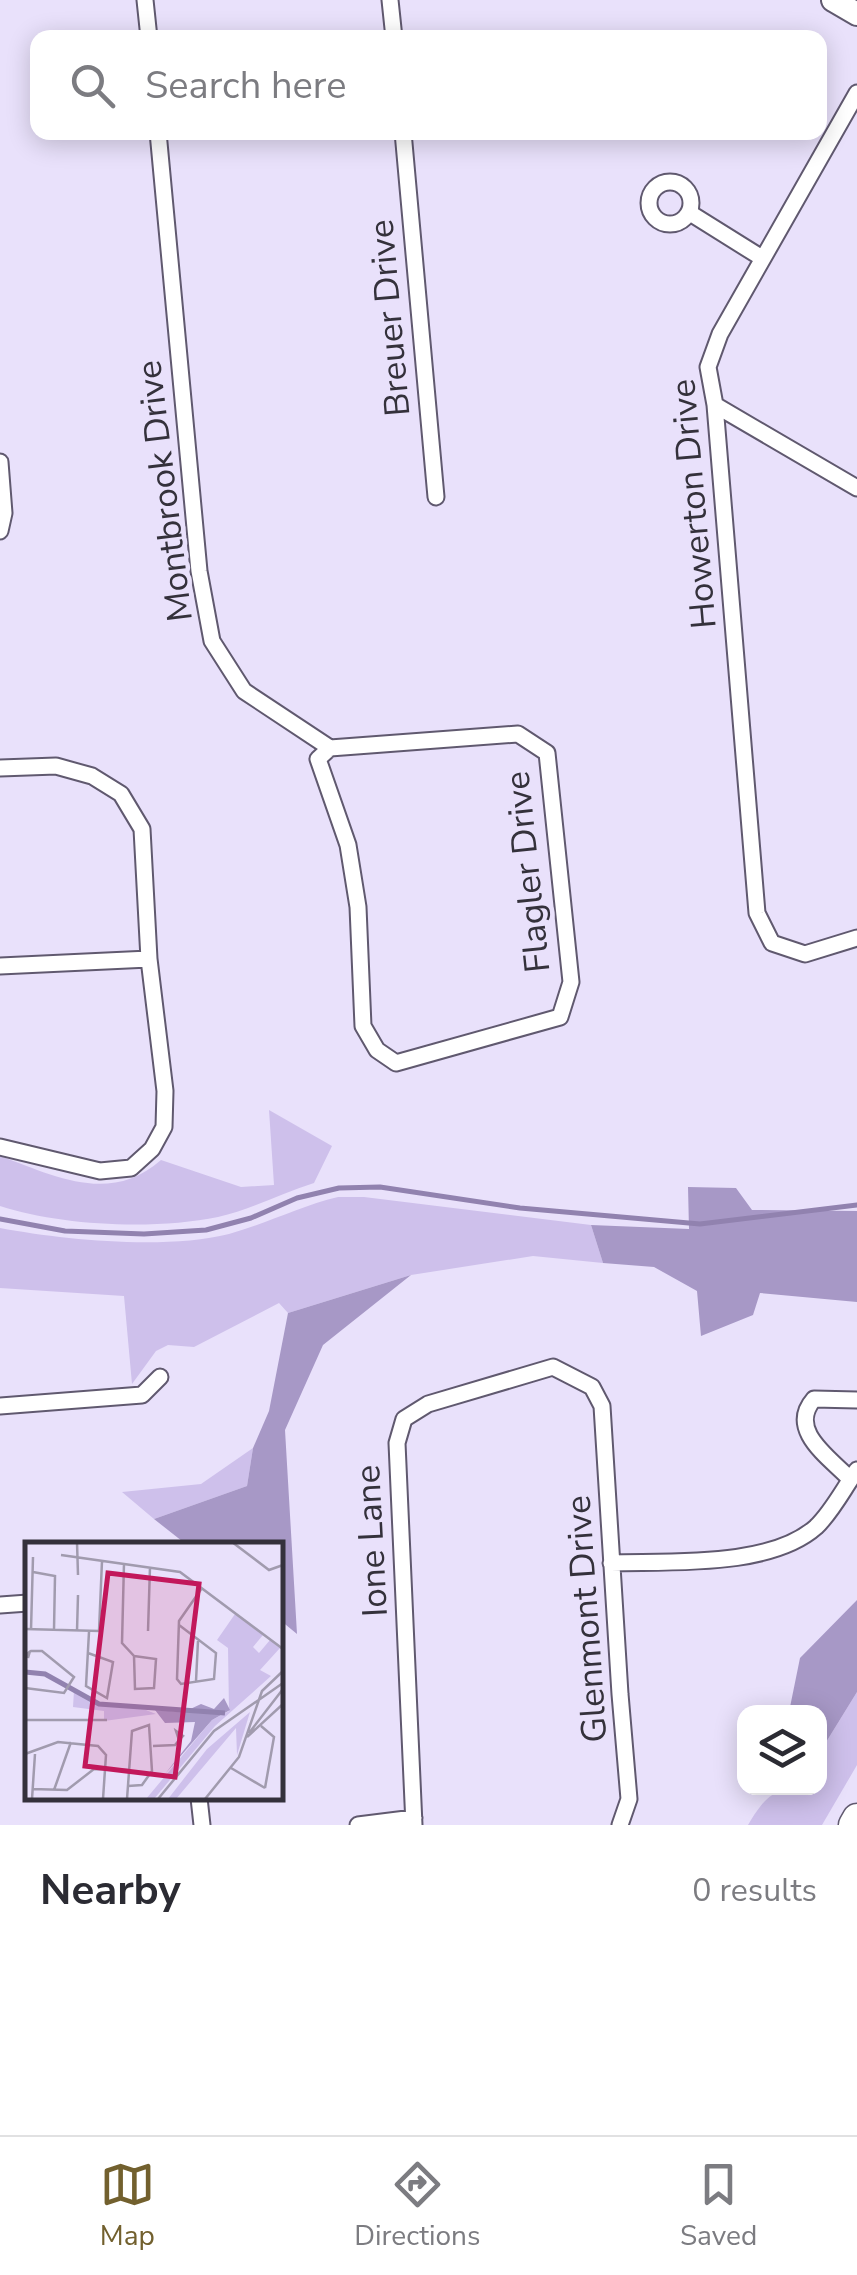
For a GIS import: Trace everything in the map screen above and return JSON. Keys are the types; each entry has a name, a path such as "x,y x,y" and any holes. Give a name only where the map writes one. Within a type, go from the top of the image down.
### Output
{"highway":[{"path":"852,1825 857,1818"}],"street":[{"path":"146,0 148,30"},
{"path":"390,0 393,30"},
{"path":"834,0 857,14"},
{"name":"Howerton Drive","path":"857,93 720,334 708,368 715,405 757,913 772,943 805,954 857,938"},
{"name":"Montbrook Drive","path":"159,140 199,572 212,641 244,691 330,748"},
{"name":"Breuer Drive","path":"403,140 436,497"},
{"path":"690,213 762,258"},
{"path":"715,405 857,488"},
{"path":"0,462 4,513 0,531"},
{"name":"Flagler Drive","path":"518,734 547,753 571,982 560,1018 396,1063 377,1050 364,1026 358,907 348,846 318,759 330,748 518,734"},
{"path":"0,768 56,766 92,776 121,794 142,830 149,959 165,1091 164,1128 152,1149 131,1168 100,1172 0,1147"},
{"path":"0,966 149,959"},
{"name":"Ione Lane","path":"414,1822 397,1444 404,1419 428,1404 553,1367 592,1387 602,1406"},
{"path":"0,1406 142,1396 160,1377"},
{"path":"611,1564 761,1554 790,1545 818,1526 854,1475 807,1434 803,1424 806,1408 814,1399 857,1400"},
{"name":"Glenmont Drive","path":"602,1406 630,1799 620,1825"},
{"path":"0,1605 25,1603"},
{"path":"199,1800 202,1825"},
{"path":"358,1825 414,1822"}],"shaded area":[{"path":"269,1110 332,1146 314,1183 230,1214 166,1224 79,1222 0,1206 0,1156 82,1182 122,1181 142,1174 161,1160 241,1187 274,1185"},
{"path":"688,1187 736,1188 752,1210 857,1211 857,1302 760,1293 753,1315 701,1336 697,1291 654,1267 603,1263 591,1225 689,1229"},
{"path":"338,1197 591,1225 603,1263 533,1256 411,1275 288,1313 279,1303 194,1347 168,1345 156,1351 132,1384 124,1296 0,1288 0,1228 84,1239 175,1242 229,1234"},
{"path":"411,1275 323,1345 285,1430 297,1634 282,1622 282,1542 183,1542 154,1519 247,1486 253,1448 269,1411 288,1313"},
{"path":"253,1448 247,1486 154,1519 122,1492 201,1484"},
{"path":"857,1600 857,1692 827,1741 827,1705 790,1705 800,1658"},
{"path":"857,1692 857,1765 822,1825 748,1825 772,1795 827,1795 827,1741"}],"waterway":[{"path":"0,1219 65,1231 144,1234 206,1230 251,1218 297,1198 339,1188 380,1187 520,1208 700,1224 857,1205"}]}
